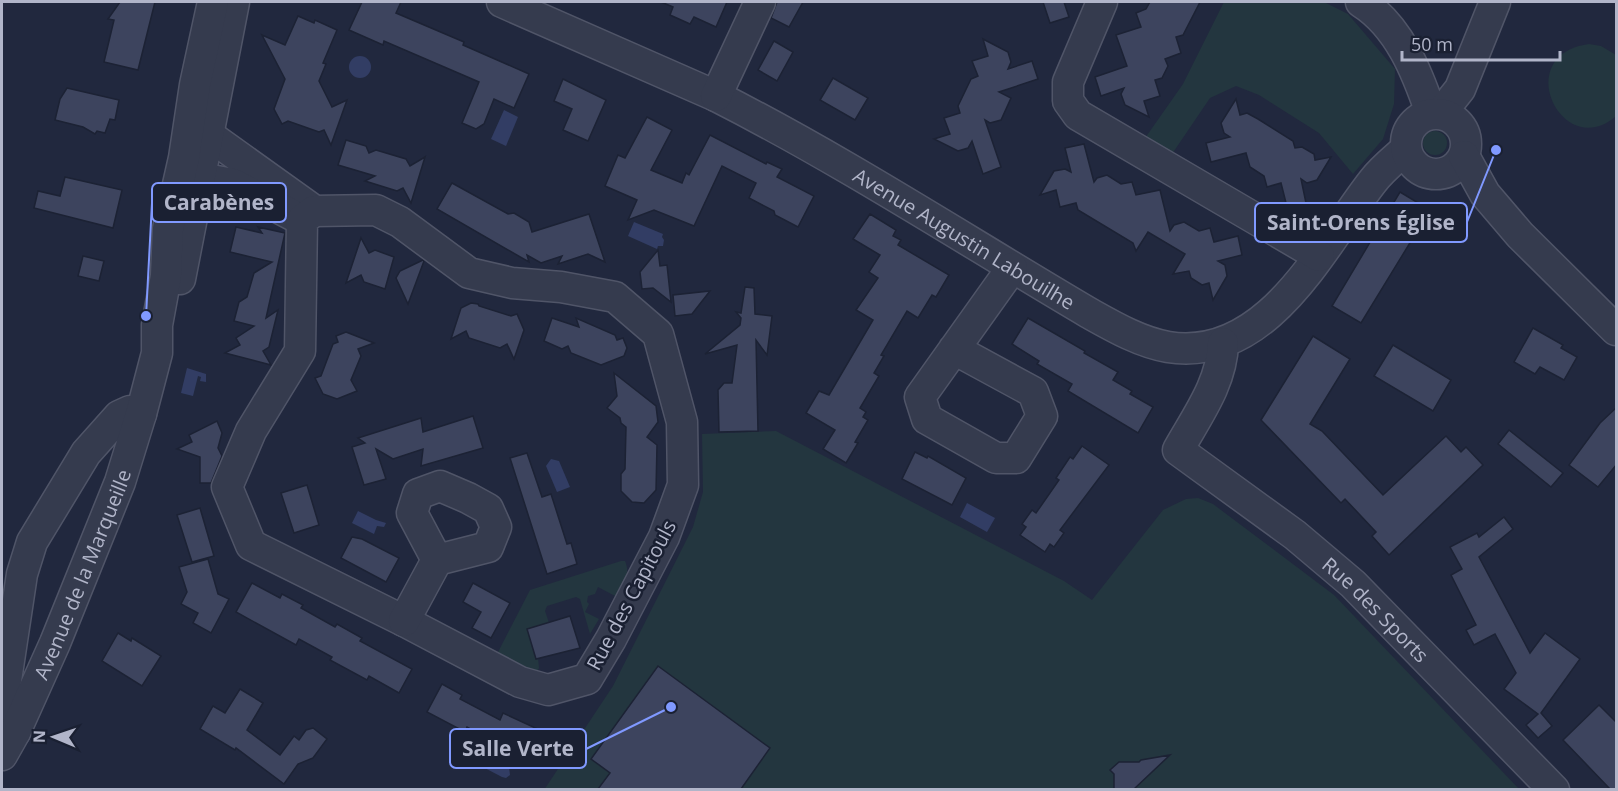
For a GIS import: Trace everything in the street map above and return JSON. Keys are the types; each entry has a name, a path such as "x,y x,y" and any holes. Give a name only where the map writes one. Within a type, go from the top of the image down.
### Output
{"street":[{"name":"Avenue de la Marqueille","path":"192,168 195,85 213,2"},
{"name":"Avenue de la Marqueille","path":"8,744 55,643 120,482 141,414 157,353 157,325 166,276 168,229 207,134 234,2"},
{"name":"Avenue Augustin Labouilhe","path":"502,2 716,96 804,143 1012,268 1119,329 1149,342 1186,348 1204,347 1223,342 1251,328 1276,309 1381,173 1429,139"},
{"path":"716,96 760,2"},
{"path":"1102,2 1068,82 1068,101 1078,115 1319,256"},
{"path":"1360,2 1385,23 1398,39 1410,60 1422,86 1429,139 1485,194 1520,235 1617,330"},
{"path":"1429,139 1460,89 1496,2"},
{"path":"207,134 308,216"},
{"path":"1429,139 1466,136 1464,156 1485,194"},
{"name":"Rue des Capitouls","path":"192,168 308,216 375,210 400,222 469,273 512,283 561,287 615,297 658,334 682,422 684,485 664,537 611,639 586,679 548,690 520,682 404,621 250,545 227,487 251,431 300,351 308,216"},
{"path":"954,349 1012,268"},
{"name":"Rue des Sports","path":"1223,342 1223,358 1219,375 1178,450 1295,535 1353,584 1554,789"},
{"name":"Avenue de la Marqueille","path":"8,744 3,709 5,687 22,574 32,542 86,453 119,416 130,411 141,414"},
{"path":"404,621 438,560"}],"shaded area":[{"path":"1224,2 1324,2 1348,14 1395,69 1394,104 1383,139 1353,174 1319,133 1259,95 1236,86 1210,98 1170,157 1143,141 1183,84"},
{"path":"1589,44 1601,46 1616,55 1616,116 1596,127 1578,126 1563,117 1553,102 1548,84 1552,66 1565,52"},
{"path":"1435,131 1443,135 1447,143 1443,151 1435,155 1427,151 1423,143 1427,135"},
{"path":"776,431 1064,581 1092,600 1163,510 1186,499 1198,498 1213,504 1334,595 1519,789 544,790 613,686 693,527 703,492 702,434"},
{"path":"625,561 627,575 617,597 598,587 595,594 588,596 589,604 585,612 599,619 590,634 580,599 576,597 547,606 545,611 549,623 528,629 536,658 538,658 539,668 536,674 497,654 530,590"}],"water":[{"path":"360,56 368,59 371,67 368,75 360,78 352,75 349,67 352,59"},
{"path":"504,110 518,117 506,146 491,139"},
{"path":"634,222 663,234 663,246 658,246 657,249 628,236"},
{"path":"187,368 206,374 206,382 200,381 201,377 198,376 193,396 181,393"},
{"path":"551,459 559,461 570,487 557,492 546,466"},
{"path":"967,503 995,518 987,532 960,517"},
{"path":"358,511 386,523 384,527 377,526 374,534 352,523"},
{"path":"485,754 509,767 510,775 506,778 502,777 479,765"}],"building":[{"path":"120,2 155,2 138,70 104,62 114,20 108,19"},
{"path":"362,2 401,2 396,13 464,42 463,45 529,74 514,108 494,99 484,124 476,129 462,123 479,82 384,41 383,45 349,30"},
{"path":"661,2 727,2 716,27 694,17 690,24 670,15 673,7"},
{"path":"777,2 803,2 789,27 771,18"},
{"path":"1043,2 1064,2 1069,17 1050,23"},
{"path":"1150,2 1200,2 1183,35 1176,37 1181,53 1165,59 1168,66 1162,78 1155,80 1160,96 1144,101 1149,117 1125,105 1121,94 1124,88 1101,96 1095,77 1127,66 1116,35 1141,27 1136,13 1146,9"},
{"path":"298,16 314,23 315,20 337,30 323,63 326,64 319,81 332,107 347,100 331,145 324,130 319,132 288,121 282,124 274,109 285,79 262,35 285,45"},
{"path":"983,39 1008,52 1011,62 1008,69 1032,61 1038,79 999,92 1011,98 1001,120 990,123 985,120 1001,167 983,174 972,141 968,148 958,151 934,139 950,134 944,118 960,113 958,106 971,79 978,76 972,61 988,56"},
{"path":"774,41 793,52 777,81 758,70"},
{"path":"833,78 868,98 855,120 820,100"},
{"path":"563,79 606,100 588,141 563,130 572,109 554,101"},
{"path":"67,88 119,100 115,120 110,119 105,133 97,131 95,134 83,127 55,120 60,99"},
{"path":"1236,99 1240,115 1247,113 1258,119 1293,141 1295,148 1302,147 1314,154 1315,160 1331,157 1317,180 1307,183 1301,179 1306,203 1287,207 1281,183 1267,187 1264,176 1250,167 1246,153 1211,162 1206,143 1230,137 1224,133 1221,123"},
{"path":"647,117 672,130 651,170 682,183 686,173 689,175 710,135 766,164 767,162 782,169 777,177 814,196 798,227 749,198 756,183 722,166 694,226 654,210 628,220 637,200 605,186 618,155 625,158"},
{"path":"346,140 366,146 369,153 376,150 406,159 410,166 425,157 411,203 403,188 397,191 365,181 375,176 338,165"},
{"path":"1084,144 1094,182 1097,178 1107,175 1121,184 1132,182 1136,195 1160,190 1170,231 1174,225 1184,222 1199,231 1210,228 1214,242 1238,236 1242,255 1218,261 1225,265 1227,276 1213,300 1209,283 1202,285 1191,278 1189,271 1173,274 1185,254 1148,232 1136,251 1133,243 1078,210 1076,203 1060,207 1056,190 1040,195 1054,171 1065,169 1071,172 1065,148"},
{"path":"65,177 122,190 113,228 34,208 38,191 60,196"},
{"path":"452,183 508,214 514,213 529,222 532,232 589,214 605,262 588,254 558,264 562,256 541,263 527,255 529,262 437,209"},
{"path":"1400,192 1430,210 1361,323 1332,306"},
{"path":"870,214 896,230 893,236 901,240 898,245 949,275 936,297 932,295 918,318 907,311 881,355 884,356 874,373 879,376 860,408 866,412 863,417 868,420 846,463 823,449 835,430 806,413 819,391 829,395 873,320 856,310 878,278 869,272 880,255 853,239"},
{"path":"236,227 262,233 258,227 285,233 266,318 278,310 269,347 263,351 271,365 225,353 240,345 236,338 254,326 234,321 239,302 247,297 254,273 272,262 230,252"},
{"path":"361,238 369,253 375,250 394,257 385,289 364,282 361,275 346,283"},
{"path":"658,250 660,266 667,265 671,302 653,288 642,289 640,272"},
{"path":"83,256 104,261 99,281 78,276"},
{"path":"423,260 408,304 396,278 400,271"},
{"path":"745,287 754,288 755,314 772,316 767,355 756,340 758,431 719,432 718,390 724,383 732,383 737,345 705,354 740,325 741,318 736,312 741,313"},
{"path":"710,291 692,314 675,316 673,295"},
{"path":"471,303 511,316 517,314 524,330 514,359 507,344 500,348 469,338 466,331 451,339 461,308"},
{"path":"552,318 579,327 576,318 615,335 617,340 623,338 627,348 624,356 601,365 571,353 568,346 562,349 544,341"},
{"path":"1028,318 1118,372 1113,380 1132,391 1130,394 1153,407 1138,433 1068,391 1072,384 1037,364 1039,361 1012,344"},
{"path":"1533,328 1563,345 1561,348 1577,357 1564,380 1540,367 1535,374 1514,362"},
{"path":"346,332 374,343 358,349 361,356 351,380 357,391 337,399 323,394 315,378 321,376 333,344 338,342 336,336"},
{"path":"1313,336 1350,359 1310,424 1322,431 1383,495 1446,436 1461,452 1466,447 1483,465 1389,555 1372,536 1376,532 1345,499 1341,503 1261,420"},
{"path":"1393,345 1451,380 1433,411 1374,376"},
{"path":"614,373 656,406 658,422 647,437 657,445 656,490 644,503 632,502 621,491 621,474 625,469 626,427 621,423 620,418 607,408 617,396"},
{"path":"1617,407 1617,464 1598,487 1569,465 1600,423"},
{"path":"473,416 483,448 421,466 423,449 393,459 376,449 386,479 364,485 352,447 365,443 358,438 421,418 423,432"},
{"path":"217,421 222,433 218,448 222,456 211,483 200,483 200,457 177,449 192,442 189,435"},
{"path":"1509,430 1563,473 1551,487 1498,444"},
{"path":"1082,446 1109,465 1060,530 1064,533 1054,547 1050,544 1045,552 1020,535 1026,527 1022,524 1032,510 1036,513 1059,480 1056,478 1070,457 1073,459"},
{"path":"915,452 927,458 928,456 966,478 952,505 902,479"},
{"path":"527,453 542,497 551,494 567,544 571,543 577,564 547,574 510,458"},
{"path":"307,485 319,525 294,533 281,493"},
{"path":"200,508 214,556 192,562 177,515"},
{"path":"1504,517 1513,529 1479,557 1530,653 1545,633 1580,659 1541,713 1552,726 1538,738 1526,725 1538,714 1504,689 1516,673 1495,634 1474,645 1466,630 1476,625 1451,575 1462,569 1450,547 1477,533 1479,537"},
{"path":"352,537 362,539 399,558 386,582 341,558"},
{"path":"208,559 218,594 229,599 211,633 193,623 198,613 181,604 187,592 179,567"},
{"path":"252,583 280,598 282,594 303,605 301,608 335,627 337,624 362,638 360,641 412,669 399,693 369,676 367,680 330,660 332,657 299,639 296,645 236,612"},
{"path":"473,583 510,603 491,638 472,628 481,612 463,602"},
{"path":"570,616 580,648 536,659 527,629"},
{"path":"118,633 131,641 132,638 161,656 142,686 102,661"},
{"path":"658,666 770,748 741,789 598,789 610,773 591,759"},
{"path":"442,684 462,695 460,699 500,720 503,713 542,731 525,763 500,750 502,746 467,727 465,732 427,712"},
{"path":"240,689 263,703 247,730 280,755 294,736 299,740 306,730 313,728 327,739 313,758 298,764 284,784 236,748 235,750 200,729 213,706 225,713"},
{"path":"1599,705 1617,723 1617,789 1610,789 1563,740"},
{"path":"1170,755 1134,789 1114,789 1114,774 1110,770 1119,762 1139,762"}],"place":[{"name":"Saint-Orens Église","path":"1496,150"},
{"name":"Carabènes","path":"146,316"},
{"name":"Salle Verte","path":"671,707"}]}
